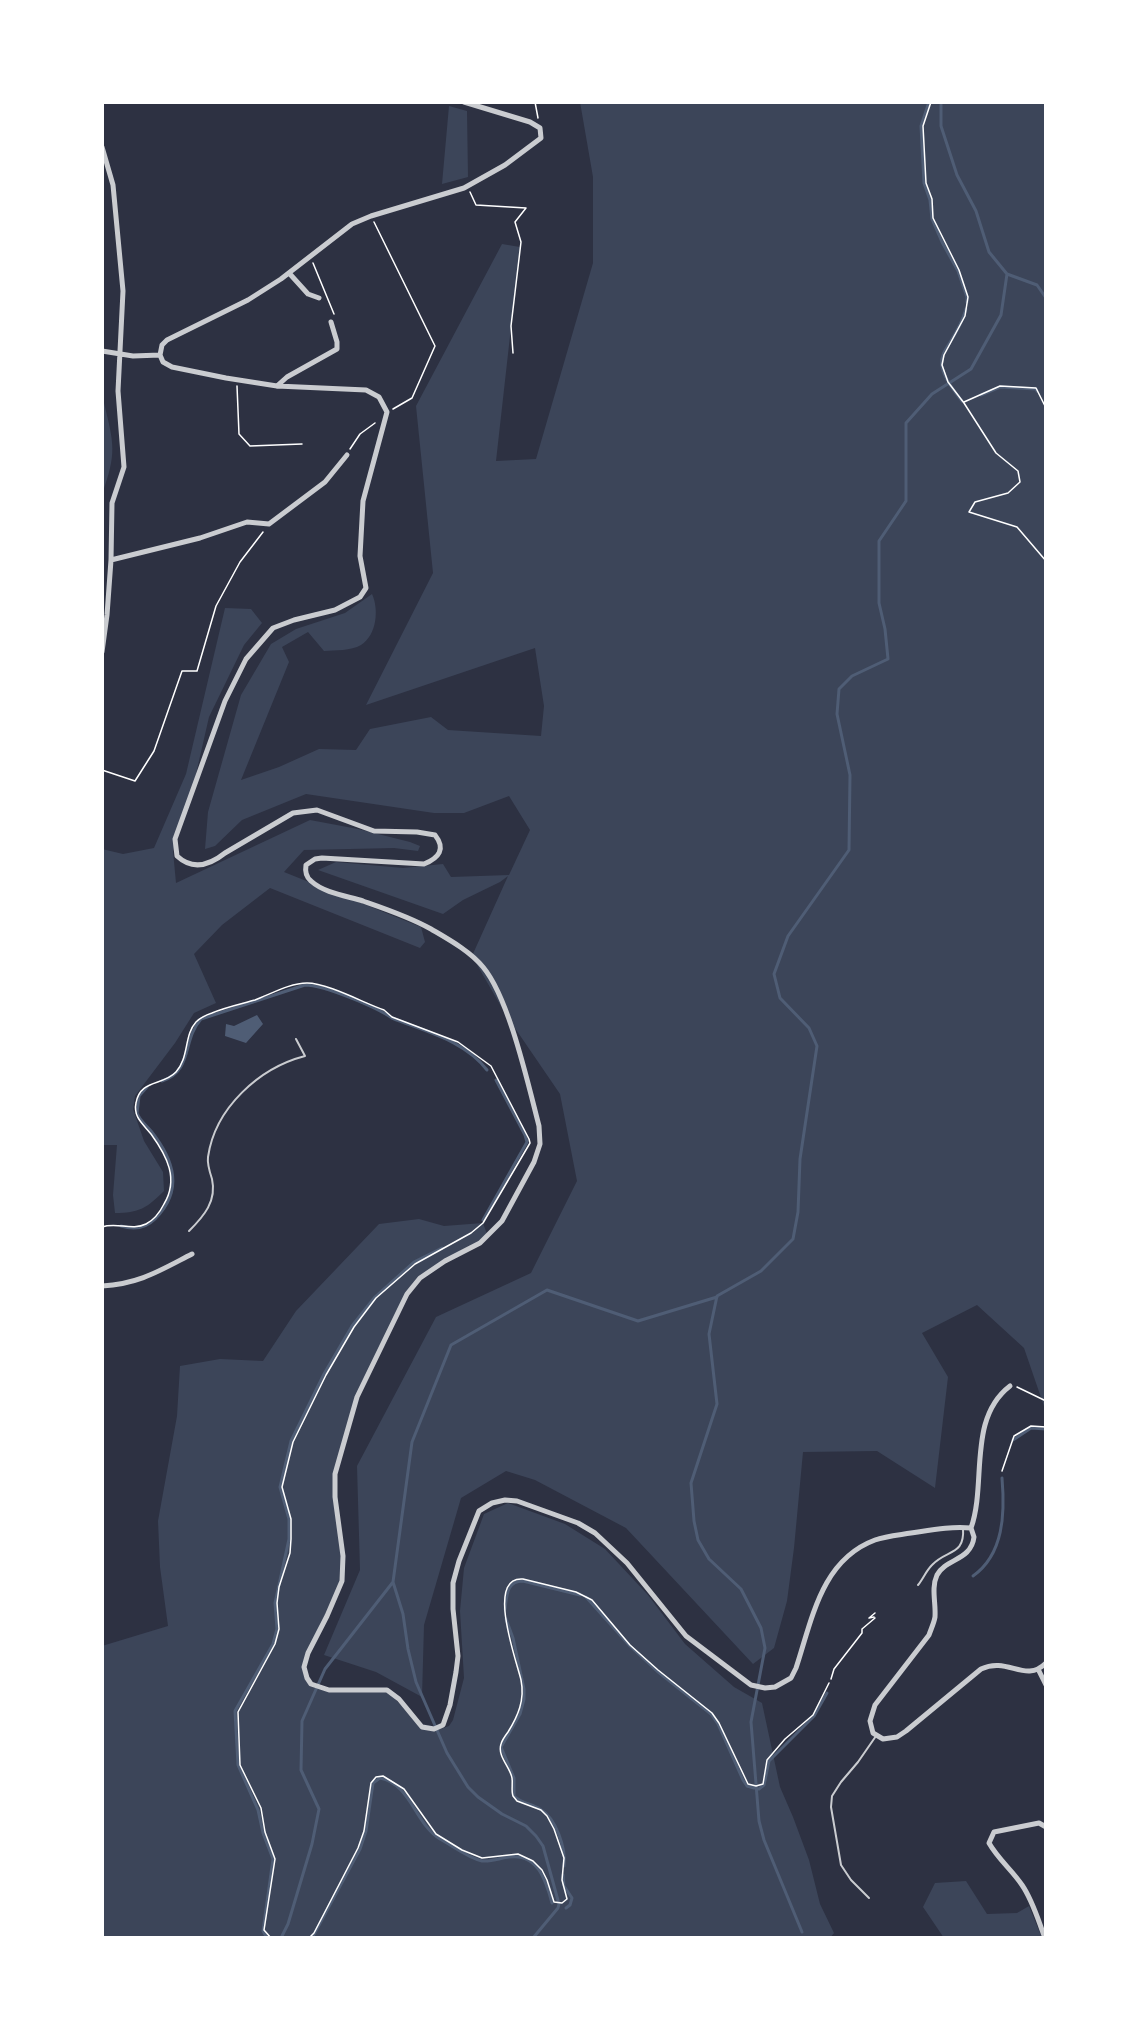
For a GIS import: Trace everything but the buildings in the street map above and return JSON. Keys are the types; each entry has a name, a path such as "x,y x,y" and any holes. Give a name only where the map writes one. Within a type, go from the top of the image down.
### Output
{"street":[{"path":"464,102 530,122 540,128 541,138 505,165 468,185 352,224 289,273 248,300 167,340 162,345 160,355 163,362 172,367 236,380 277,386 366,390 379,397 387,412 363,501 360,556 366,588 360,597 335,610 294,620 273,628 246,659 225,701 175,839 174,848 177,856 191,865 202,866 293,813 305,810 317,810 374,831 417,832 435,835 441,842 441,850 438,856 424,864 315,858 306,865 305,872 311,881 326,889 384,908 430,928 472,956 482,966 491,978 506,1015 539,1126 540,1144 534,1162 502,1221 480,1243 445,1261 420,1278 407,1294 357,1397 334,1474 343,1556 342,1581 304,1667 307,1678 311,1684 329,1690 387,1690 399,1698 417,1723 426,1728 440,1727 445,1722 458,1656 453,1583 459,1561 478,1511 492,1503 505,1500 527,1504 595,1533 627,1563 686,1636 753,1686 765,1688 775,1687 791,1678 821,1591 835,1569 854,1551 878,1539 944,1528 971,1528"},
{"path":"102,147 113,185 123,291 118,391 123,467 112,502 111,560 102,652"},
{"path":"289,273 308,294 319,298"},
{"path":"277,386 287,377 337,348 338,342 333,320"},
{"path":"102,351 160,355"},
{"path":"111,560 200,538 247,522 268,524 325,482 347,455"},
{"path":"102,1286 124,1285 145,1279 192,1254"},
{"path":"1010,1386 997,1398 981,1438 977,1508 971,1528 974,1537 970,1550 941,1570 934,1588 935,1615 929,1635 887,1687 872,1712 871,1727 876,1737 887,1740 906,1731 973,1675 989,1665 1003,1665 1028,1671 1038,1669 1046,1663"},
{"path":"1038,1669 1046,1685"},
{"path":"1045,1938 1027,1892 989,1843 994,1832 1001,1829 1039,1823 1046,1827"}],"lane":[{"path":"189,1231 204,1216 215,1192 207,1159 221,1122 234,1102 250,1085 268,1071 289,1060 305,1056 296,1039"},
{"path":"918,1585 932,1565 960,1548 963,1542 963,1528"},
{"path":"869,1898 851,1880 841,1865 831,1807 832,1796 841,1782 876,1737"}],"path":[{"path":"535,102 540,128"},
{"path":"931,102 923,126 926,183 932,199 933,218 959,270 968,297 965,316 944,355 942,365 948,382 964,402 996,453 1018,471 1020,482 1008,493 975,502 969,512 1017,527 1046,561"},
{"path":"468,185 476,205 526,208 515,222 521,242 511,326 513,353"},
{"path":"347,455 360,434 382,419 387,412 412,398 435,346 371,216"},
{"path":"310,256 333,320"},
{"path":"236,380 239,434 250,446 302,444"},
{"path":"964,402 1000,386 1036,388 1046,408"},
{"path":"102,770 135,781 154,751 182,671 197,671 216,606 240,562 268,524"},
{"path":"102,1227 110,1224 134,1227 145,1225 156,1216 166,1201 171,1186 170,1166 138,1118 135,1110 136,1101 141,1091 149,1084 171,1076 177,1071 195,1024 210,1013 305,983 323,986 384,1010 392,1017 459,1042 491,1066 530,1143 483,1222 471,1233 415,1264 376,1298 354,1327 326,1375 293,1442 282,1487 291,1519 291,1539 290,1553 279,1587 277,1603 279,1629 275,1644 238,1712 236,1720 240,1765 261,1808 265,1832 275,1859 264,1930 271,1938"},
{"path":"1010,1386 1025,1390 1046,1401"},
{"path":"1002,1471 1014,1436 1031,1426 1046,1427"},
{"path":"309,1938 314,1933 358,1848 364,1831 371,1783 379,1776 383,1776 404,1790 436,1834 462,1850 482,1858 512,1854 528,1857 542,1870 554,1902 562,1903 567,1899 562,1880 564,1858 554,1829 541,1810 517,1801 513,1796 512,1779 500,1751 501,1742 518,1714 522,1699 521,1682 504,1612 506,1590 509,1583 514,1580 576,1592 592,1600 630,1645 712,1713 748,1784 756,1786 763,1784 767,1760 785,1739 813,1715 829,1683"},
{"path":"831,1679 834,1669 862,1633 862,1629 875,1618 869,1618 875,1613"}],"shaded area":[{"path":"580,102 1046,102 1046,1412 1024,1348 977,1305 922,1333 948,1377 935,1488 877,1451 803,1452 787,1601 774,1648 753,1664 626,1528 535,1480 506,1471 461,1498 424,1625 422,1697 376,1672 324,1655 360,1570 357,1466 436,1317 531,1273 577,1181 560,1094 506,1015 472,956 508,876 463,900 443,914 318,870 336,862 403,868 443,864 451,877 509,875 530,830 509,796 464,813 434,813 306,794 242,820 215,846 205,849 208,812 241,695 271,644 296,629 345,613 372,594 375,621 370,635 361,645 348,649 324,651 308,632 282,647 289,662 241,780 279,767 319,749 356,750 370,729 431,717 448,730 541,736 544,706 535,648 366,705 433,573 416,406 502,244 520,247 496,461 536,459 593,263 593,177"},
{"path":"449,106 467,111 468,177 442,184"},
{"path":"102,402 112,439 112,458 102,494"},
{"path":"225,608 251,609 262,623 244,645 209,717 193,787 173,851 176,883 310,820 358,829 420,846 418,851 394,848 304,850 284,872 421,927 425,942 420,948 270,888 222,925 194,954 216,1003 194,1013 175,1043 135,1096 133,1109 144,1141 163,1172 164,1191 153,1202 142,1208 115,1213 113,1195 117,1145 102,1145 102,849 123,854 154,848 186,774"},
{"path":"257,1015 263,1024 246,1043 225,1036 226,1024 234,1026"},
{"path":"419,1219 444,1226 483,1223 488,1237 420,1278 407,1294 357,1397 335,1474 341,1530 342,1581 304,1667 307,1678 321,1688 387,1690 417,1723 443,1728 449,1726 453,1720 464,1678 460,1611 464,1568 484,1514 508,1503 565,1524 605,1549 648,1595 685,1644 734,1687 762,1703 780,1787 809,1860 820,1904 834,1933 830,1938 102,1938 102,1646 168,1626 160,1567 158,1521 177,1416 180,1366 220,1359 263,1361 296,1311 379,1224"},
{"path":"966,1881 987,1914 1017,1913 1029,1906 1042,1938 944,1938 923,1907 935,1883"}],"waterway":[{"path":"929,102 921,126 924,183 930,200 932,219 958,271 967,302"},
{"path":"941,102 941,126 957,175 976,211 989,252 1007,274 1037,285 1046,298"},
{"path":"802,1932 764,1840 759,1821 751,1722 765,1648 761,1628 741,1589 709,1559 698,1540 694,1521 691,1483 717,1404 709,1334 717,1296 761,1271 793,1239 798,1212 800,1159 817,1046 809,1028 780,998 774,974 788,936 849,850 850,775 837,714 839,689 852,676 888,659 879,603 879,541 906,501 906,423 932,394 971,369 1001,315 1007,274"},
{"path":"962,401 943,372 942,362 943,354 960,325 966,309"},
{"path":"981,395 1000,387 1036,389 1037,391"},
{"path":"162,1081 172,1076 183,1063 191,1036 201,1019 305,985 350,997 392,1018 444,1038 467,1051 487,1070"},
{"path":"483,1220 527,1142 496,1080"},
{"path":"121,1226 140,1227 155,1219 164,1208 173,1186 170,1164 165,1153 137,1113 139,1096 147,1087"},
{"path":"267,1938 263,1931 273,1859 263,1833 258,1810 238,1765 235,1711 273,1644 277,1629 275,1603 289,1539 289,1519 280,1487 291,1441 324,1374 352,1326 375,1297 414,1262 442,1248"},
{"path":"281,1938 288,1924 312,1844 319,1809 301,1770 302,1721 325,1669 393,1582 412,1442 451,1345 547,1290 638,1321 717,1297"},
{"path":"1013,1440 1031,1428 1046,1429"},
{"path":"973,1576 983,1567 997,1545 1002,1519 1002,1478"},
{"path":"505,1609 508,1590 517,1582 523,1581 580,1595"},
{"path":"393,1582 403,1614 416,1682 447,1753 468,1787 478,1797 502,1814 526,1826 543,1846 559,1904 533,1938"},
{"path":"586,1597 630,1646 711,1714 718,1724 743,1780 747,1786 754,1788"},
{"path":"506,1619 513,1638 524,1699 520,1714 501,1747 514,1778 514,1796 540,1809 551,1819 562,1842 564,1866"},
{"path":"759,1789 764,1785 769,1761 814,1716 827,1693"},
{"path":"312,1938 360,1849 366,1831 373,1783 380,1778 399,1788 432,1832 466,1855 482,1861 519,1857 534,1864 547,1886 552,1903"},
{"path":"563,1875 564,1886 572,1898 570,1905 566,1908"}]}
